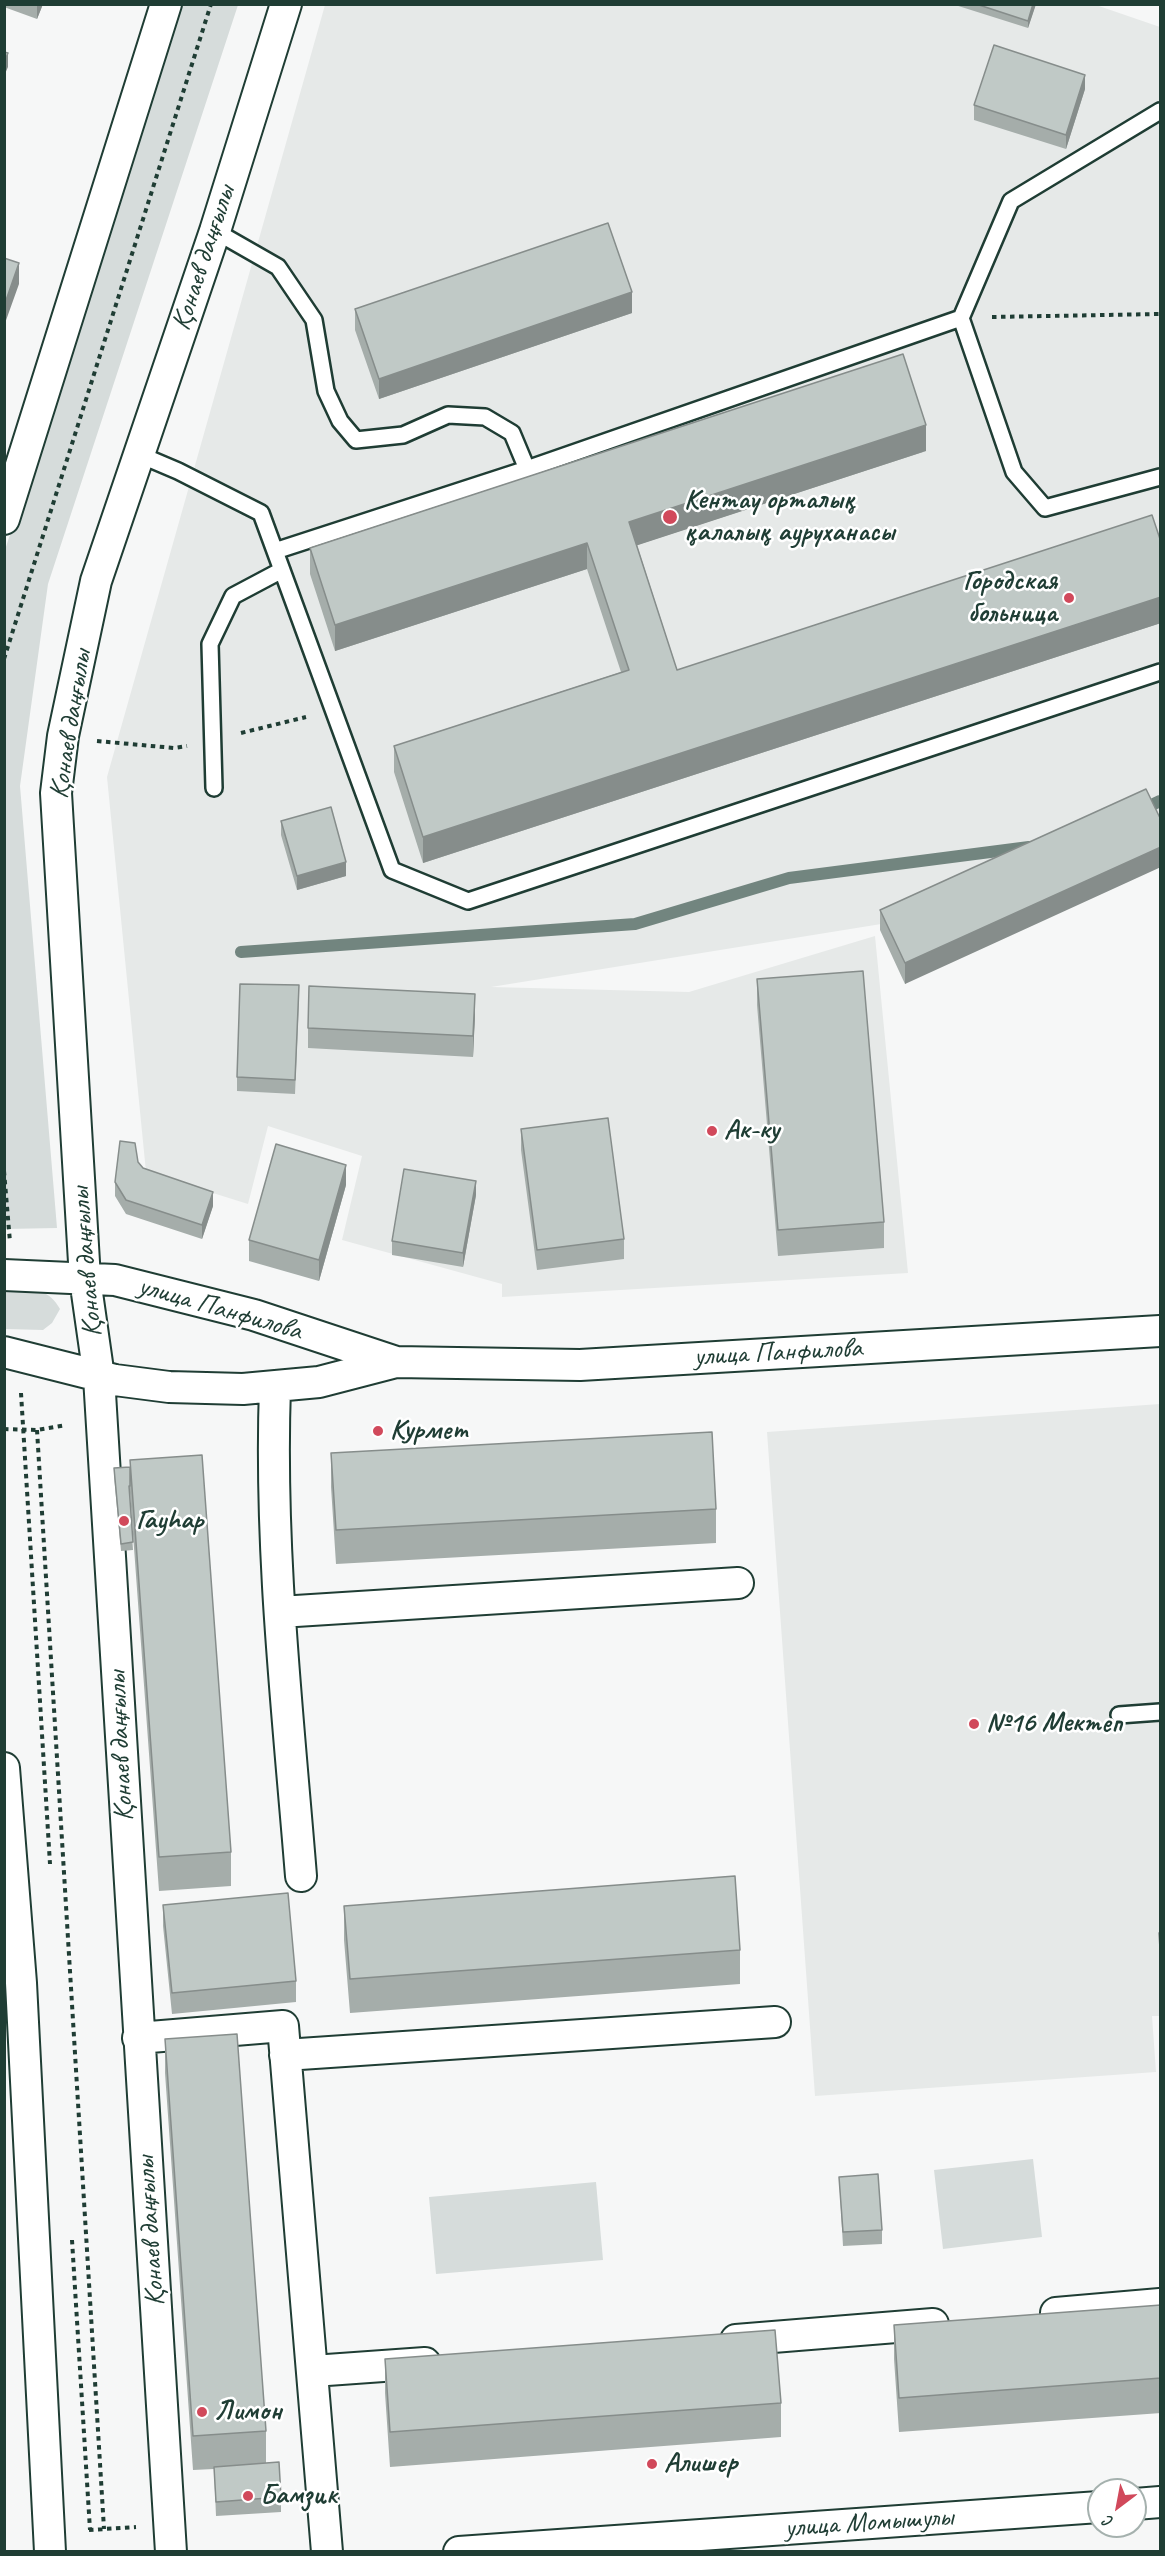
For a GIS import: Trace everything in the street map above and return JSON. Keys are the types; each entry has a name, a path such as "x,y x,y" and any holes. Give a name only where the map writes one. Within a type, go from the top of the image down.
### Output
{"street":[{"path":"4,519 166,4"},
{"name":"Қонаев даңғылы","path":"170,2538 99,1377 85,1279 56,794 63,736 96,581 214,231 286,4"},
{"name":"улица Панфилова","path":"4,1275 115,1280 254,1316 396,1362"},
{"name":"улица Панфилова","path":"4,1352 99,1377 169,1388 243,1389 319,1382 396,1362 580,1365 1161,1331"},
{"path":"275,1387 273,1444 280,1612 301,1876"},
{"path":"280,1612 738,1583"},
{"path":"4,1768 21,1983 49,2543"},
{"path":"285,2055 775,2022"},
{"path":"138,2038 283,2026 327,2552"},
{"path":"1033,2315 1161,2304"},
{"path":"704,2342 963,2322"},
{"path":"313,2371 455,2360"},
{"name":"улица Момышулы","path":"459,2552 1087,2508"}],"lane":[{"path":"1161,111 1011,201 961,318 1014,472 1045,508 1161,477"},
{"path":"214,231 278,267 314,320 326,391 340,421 356,440 403,435 448,415 485,417 512,433 527,469"},
{"path":"275,551 527,469 961,318"},
{"path":"138,454 178,471 261,513 392,870 468,901 1161,672"},
{"path":"214,788 210,644 232,596 282,570"},
{"path":"1119,1715 1161,1712"}],"path":[{"path":"4,659 210,4"},
{"path":"961,318 1161,314"},
{"path":"4,1429 37,1430 101,1419"},
{"path":"37,1430 104,2529"},
{"path":"49,2543 104,2529 170,2538"}],"shaded area":[{"name":"Кентау орталық қалалық ауруханасы","path":"1093,4 1160,27 1160,843 1036,899 491,987 689,992 875,936 908,1273 502,1297 502,1284 342,1240 362,1156 268,1126 248,1204 146,1172 107,777 325,5"},
{"path":"179,5 238,5 48,584 20,786 57,1228 5,1229 5,550"},
{"path":"4,1289 29,1289 43,1292 55,1301 60,1309 52,1323 43,1330 5,1329"},
{"name":"№16 Мектеп","path":"1160,1404 1160,2016 1152,2016 1156,2072 815,2096 767,1432"},
{"path":"1033,2159 1042,2237 943,2249 934,2170"},
{"path":"596,2182 603,2260 436,2274 429,2197"}],"building":[{"path":"976,4 1033,4 1028,21"},
{"path":"994,45 1085,75 1066,135 974,105"},
{"path":"608,223 632,292 379,379 355,309"},
{"path":"4,258 19,263 4,306"},
{"name":"Городская больница","path":"903,354 926,425 629,522 677,670 1152,515 1161,542 1161,597 423,837 394,746 629,670 587,543 335,625 310,548"},
{"path":"1146,789 1161,820 1161,847 905,963 880,910"},
{"path":"331,807 346,862 297,876 281,821"},
{"path":"863,971 884,1222 778,1230 757,979"},
{"path":"240,984 299,985 295,1080 237,1077"},
{"path":"309,986 475,994 473,1036 308,1028"},
{"path":"608,1118 624,1239 537,1250 521,1129"},
{"path":"120,1141 135,1143 138,1162 143,1168 213,1192 202,1225 126,1200 115,1182"},
{"path":"276,1144 346,1165 319,1260 249,1240"},
{"path":"404,1169 476,1181 463,1253 392,1241"},
{"path":"712,1432 716,1509 336,1530 331,1453"},
{"path":"202,1455 231,1852 159,1857 130,1460"},
{"name":"Гауһар","path":"130,1467 133,1542 121,1544 114,1468"},
{"path":"735,1876 740,1950 350,1979 344,1906"},
{"path":"288,1893 296,1981 172,1993 163,1905"},
{"path":"1161,1932 1161,1964 1159,1933"},
{"path":"237,2034 266,2431 193,2436 165,2039"},
{"path":"878,2174 882,2230 843,2232 839,2177"},
{"path":"1161,2305 1161,2378 899,2398 894,2325"},
{"path":"775,2330 781,2403 390,2432 385,2359"},
{"path":"279,2462 281,2497 216,2502 214,2467"},
{"path":"1152,2551 1152,2552 1126,2552"}],"waterway":[{"path":"1141,810 1160,801"},
{"path":"241,952 635,924 789,878 1029,847"}],"place":[{"name":"Кентау орталық қалалық ауруханасы","path":"670,517"},
{"name":"Городская больница","path":"1069,598"},
{"name":"Ак-ку","path":"712,1131"},
{"name":"Курмет","path":"378,1431"},
{"name":"Гауһар","path":"124,1521"},
{"name":"№16 Мектеп","path":"974,1724"},
{"name":"Лимон","path":"202,2412"},
{"name":"Алишер","path":"652,2464"},
{"name":"Бамзик","path":"248,2496"}]}
